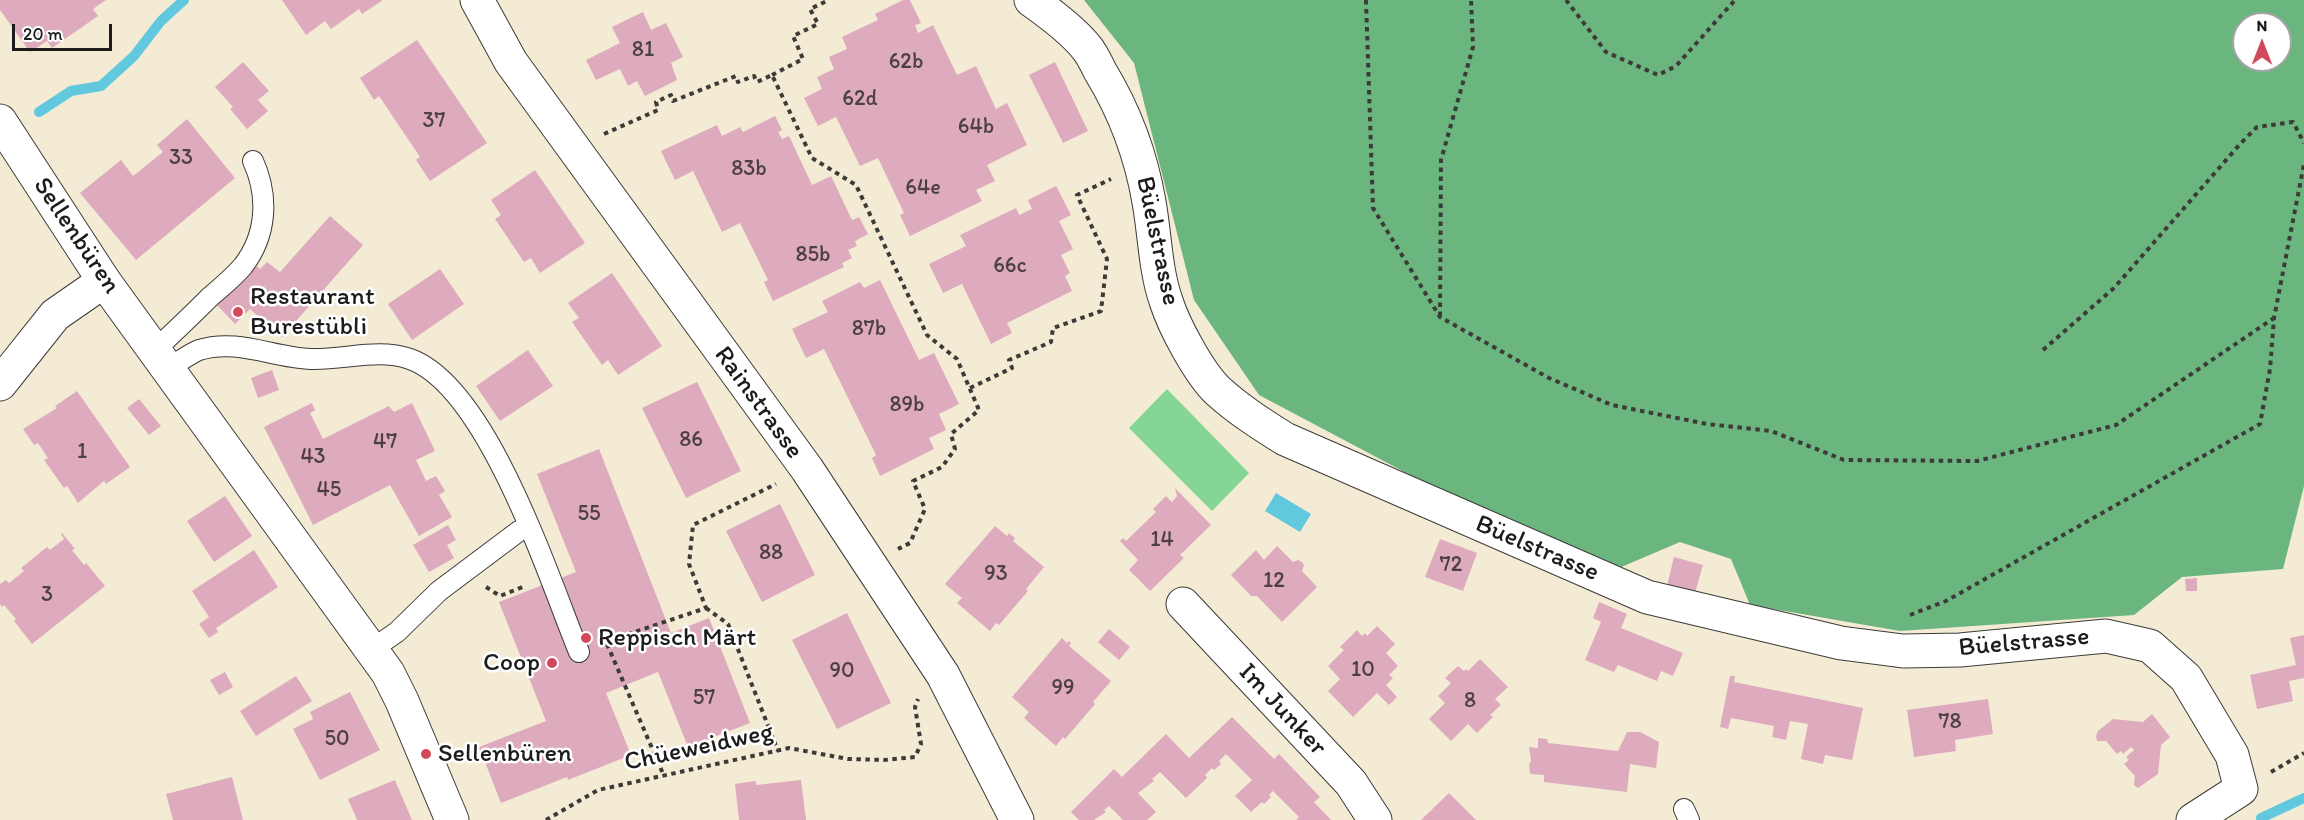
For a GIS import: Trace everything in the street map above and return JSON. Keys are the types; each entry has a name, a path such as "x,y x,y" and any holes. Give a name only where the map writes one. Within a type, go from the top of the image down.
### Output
{"street":[{"name":"Rainstrasse","path":"477,0 511,62 807,469 943,675 1017,820"},
{"name":"Büelstrasse","path":"1030,0 1044,9 1086,47 1115,95 1130,129 1141,165 1149,203 1154,256 1166,302 1187,348 1216,389 1253,419 1285,439 1647,597 1841,644 1904,651 1960,650 2106,636 2150,646 2186,678 2232,755 2241,789 2206,817"},
{"name":"Sellenbüren","path":"0,121 104,280 371,650 402,701 452,820"},
{"path":"0,384 55,315 104,280"},
{"name":"Im Junker","path":"1183,604 1351,783 1376,820"}],"lane":[{"path":"161,359 242,267 255,247 262,223 264,201 261,179 253,161"},
{"path":"161,359 233,345 310,359 376,353 409,359 430,368 448,384 467,409 508,475 579,652"},
{"path":"371,650 398,632 439,591 519,531"}],"path":[{"path":"573,148 658,110 656,102 671,95 673,101 736,76 738,82 754,76 757,82 803,59 793,36 818,24 810,9 829,0"},
{"path":"1366,0 1373,208 1440,317 1549,378 1612,405 1707,424 1772,431 1844,460 1977,461 2116,425 2274,318"},
{"path":"1440,317 1442,160 1473,48 1471,0"},
{"path":"1566,0 1606,52 1658,75 1676,66 1735,0"},
{"path":"772,75 812,158 856,185 927,336 957,359 980,410 951,434 955,449 942,467 913,481 925,509 910,543 869,563"},
{"path":"2043,350 2114,288 2257,127 2293,122 2304,143"},
{"path":"1904,618 1946,601 2259,424 2270,369 2274,318 2304,164"},
{"path":"970,388 1012,368 1009,360 1052,342 1053,328 1101,310 1107,260 1077,195 1141,165"},
{"path":"778,751 728,624 706,609 689,564 693,525 807,469"},
{"path":"500,596 526,586"},
{"path":"579,652 605,641 706,609"},
{"path":"605,641 664,776"},
{"name":"Chüeweidweg","path":"546,820 598,790 789,748 848,759 884,760 915,757 921,744 915,707 920,692 943,675"}],"green space":[{"path":"1084,0 2304,0 2304,486 2283,569 2182,577 2134,615 1900,631 1750,605 1731,559 1680,542 1612,571 1412,476 1259,395 1194,300 1134,63"},
{"path":"1167,389 1249,473 1212,511 1129,428"}],"water":[{"path":"1276,493 1311,514 1300,532 1265,511"}],"building":[{"path":"0,0 106,0 93,9 98,16 52,48 47,41 30,52 0,10"},
{"path":"282,0 383,0 362,14 359,9 331,29 325,21 306,35"},
{"path":"903,0 910,0 921,23 915,25 918,33 933,25 957,75 976,66 996,109 1007,103 1027,145 987,165 995,181 976,190 982,201 910,236 900,215 904,213 878,158 860,166 836,117 818,126 804,98 822,89 817,77 834,69 829,57 847,49 842,37 878,20 875,14"},
{"path":"643,12 651,30 666,23 683,57 671,63 677,80 645,96 637,81 628,86 620,69 596,80 586,60 620,43 612,27"},
{"path":"417,40 487,143 430,181 416,160 420,157 379,96 374,100 360,78"},
{"path":"243,62 269,91 258,100 268,111 247,129 230,109 233,107 215,87"},
{"path":"1055,62 1088,131 1063,143 1029,75"},
{"path":"775,116 782,130 778,132 782,139 789,136 812,185 831,176 852,220 859,217 868,234 855,241 857,246 848,250 852,258 842,263 844,267 773,301 764,282 768,280 740,223 722,232 693,171 675,180 661,151 717,125 722,136 740,127 743,132"},
{"path":"187,119 235,178 136,260 80,193 121,160 133,176 163,152 157,145"},
{"path":"535,170 585,243 540,273 531,258 524,262 495,219 501,215 491,200"},
{"path":"1056,186 1071,215 1059,221 1073,249 1061,255 1070,273 1065,276 1072,291 1007,323 1012,333 991,344 962,284 943,293 929,264 966,246 960,235 1016,208 1019,215 1032,209 1028,200"},
{"path":"330,216 363,245 282,337 250,309 235,324 216,304 257,266 260,269 267,262 280,272"},
{"path":"440,269 464,304 412,340 388,304"},
{"path":"612,273 662,346 618,375 608,360 602,365 572,322 579,318 568,303"},
{"path":"880,280 919,360 934,353 959,404 939,414 946,430 929,438 934,449 880,476 872,458 876,455 824,349 806,358 792,329 828,312 822,301 860,282 864,288"},
{"path":"528,350 553,386 500,421 476,386"},
{"path":"272,370 279,390 258,398 251,378"},
{"path":"697,382 741,471 686,498 642,408"},
{"path":"77,391 130,467 106,484 104,481 78,503 67,486 64,488 44,460 48,458 38,443 34,445 23,429 57,408 55,406"},
{"path":"139,399 161,426 149,435 127,408"},
{"path":"312,403 315,410 310,413 323,439 389,406 394,412 412,403 435,451 416,460 426,481 436,476 445,491 439,495 452,517 419,536 390,485 313,525 264,427"},
{"path":"599,449 671,633 709,618 750,723 688,747 658,672 606,693 631,755 501,803 479,747 546,721 499,602 576,572 537,474"},
{"path":"1175,488 1211,525 1180,555 1184,558 1150,591 1129,570 1138,560 1120,541 1123,538 1126,541 1156,512 1153,509 1166,496 1172,502 1177,496"},
{"path":"225,496 252,536 214,562 187,521"},
{"path":"780,504 815,575 762,602 726,531"},
{"path":"448,525 456,540 447,545 454,558 429,572 413,545"},
{"path":"995,526 1007,536 1009,533 1015,538 1013,541 1044,567 1026,589 1028,591 999,625 996,623 990,631 957,603 962,598 945,584"},
{"path":"62,533 84,565 86,563 105,586 32,644 14,621 16,619 4,605 2,607 0,604 0,584 6,580 9,583 24,571 21,568 47,547 50,550 64,539"},
{"path":"1440,539 1477,553 1463,591 1425,577"},
{"path":"1277,546 1293,562 1298,560 1302,562 1304,565 1302,571 1317,587 1282,622 1257,596 1251,596 1231,575 1256,550 1264,560"},
{"path":"254,550 278,587 216,628 218,632 209,638 199,624 209,617 192,591"},
{"path":"1674,557 1703,565 1695,593 1667,586"},
{"path":"2197,578 2197,591 2186,591 2185,579"},
{"path":"1599,602 1627,614 1621,628 1683,653 1673,676 1661,671 1657,681 1618,665 1614,672 1585,660 1601,622 1593,618"},
{"path":"847,613 891,703 837,729 792,640"},
{"path":"1377,626 1395,644 1386,653 1398,666 1389,675 1393,678 1386,685 1397,697 1389,705 1377,693 1353,717 1328,691 1340,679 1328,666 1344,650 1340,647 1357,630 1362,636 1365,633 1367,636"},
{"path":"1109,629 1130,647 1119,660 1098,642"},
{"path":"2304,635 2304,678 2289,681 2293,701 2257,709 2250,675 2296,665 2290,638"},
{"path":"1062,638 1067,643 1069,641 1071,643 1069,646 1111,681 1093,702 1095,704 1065,739 1063,737 1056,746 1024,718 1029,712 1012,697"},
{"path":"1480,659 1508,687 1495,699 1501,705 1490,715 1493,717 1477,733 1468,724 1451,741 1429,719 1445,703 1438,696 1451,683 1445,678 1458,666 1468,671"},
{"path":"225,672 233,687 219,695 210,680"},
{"path":"296,676 312,701 256,736 240,711"},
{"path":"1730,676 1735,676 1734,682 1863,708 1852,760 1825,755 1823,764 1801,759 1808,724 1790,721 1786,740 1772,737 1774,726 1731,718 1728,729 1720,727"},
{"path":"350,692 380,750 320,780 293,729 313,719 310,712"},
{"path":"1988,699 1993,734 1955,740 1956,751 1914,757 1907,710"},
{"path":"2152,714 2170,737 2161,745 2158,774 2138,788 2134,785 2135,776 2124,764 2129,760 2126,757 2134,750 2131,747 2123,754 2121,751 2117,754 2106,741 2097,741 2096,736 2098,731 2113,719 2143,722"},
{"path":"1232,717 1274,759 1279,754 1320,797 1314,802 1331,820 1296,820 1299,817 1273,791 1264,804 1262,802 1251,812 1235,796 1252,780 1226,754 1219,761 1221,764 1214,770 1212,768 1205,775 1207,778 1186,798 1160,772 1152,779 1154,781 1138,793 1156,812 1147,820 1123,820 1109,806 1104,810 1106,812 1094,820 1079,820 1071,812 1114,769 1122,777 1166,734 1189,758"},
{"path":"1627,732 1640,732 1659,742 1656,768 1630,764 1627,792 1544,782 1544,775 1530,774 1529,747 1538,748 1538,738 1547,739 1548,743 1618,751"},
{"path":"232,777 243,820 173,820 166,794"},
{"path":"395,780 412,820 357,820 348,799"},
{"path":"801,780 806,820 739,820 735,784 756,781 756,785"},
{"path":"1449,793 1476,820 1421,820"}],"waterway":[{"path":"39,112 71,91 101,86 134,56 161,21 184,0"},
{"path":"2261,818 2304,798"}],"place":[{"name":"Restaurant Burestübli","path":"238,312"},
{"name":"Reppisch Märt","path":"586,638"},
{"name":"Coop","path":"552,663"},
{"name":"Sellenbüren","path":"426,754"}]}
